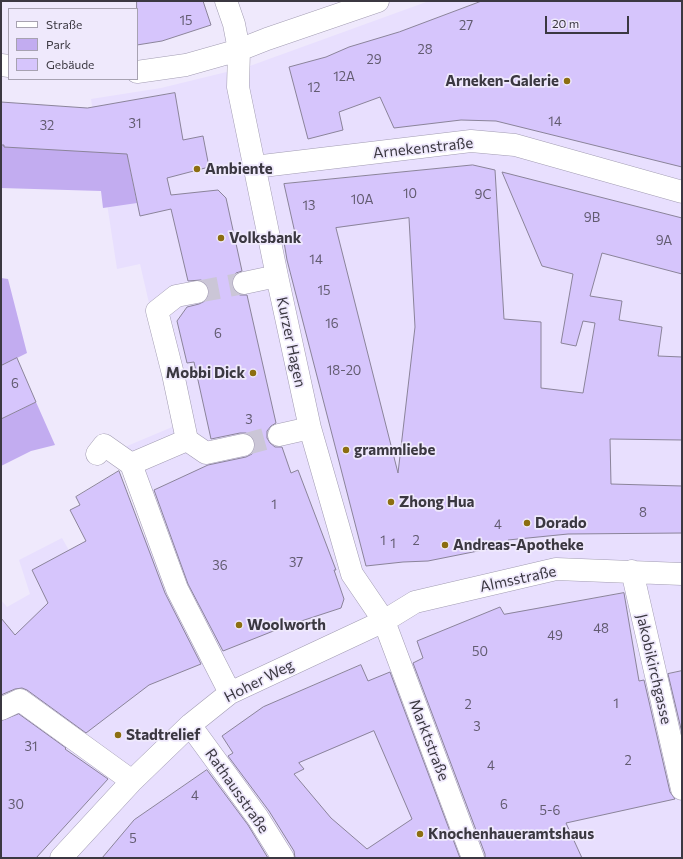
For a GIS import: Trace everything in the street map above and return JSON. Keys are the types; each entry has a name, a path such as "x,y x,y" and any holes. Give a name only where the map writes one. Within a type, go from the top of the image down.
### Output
{"street":[{"name":"Kurzer Hagen","path":"226,1 234,24 239,50 238,87 310,428 352,574 384,621"},
{"path":"138,72 186,65 239,50 378,1"},
{"name":"Arnekenstraße","path":"254,168 471,140 515,144 682,192"},
{"path":"244,283 277,276"},
{"path":"198,292 176,296 157,311 173,374 187,440 206,453 243,445"},
{"path":"279,435 310,428"},
{"path":"131,464 187,440"},
{"path":"98,454 104,445 131,464 177,589 230,693"},
{"name":"Almsstraße","path":"384,621 415,602 556,569 682,574"},
{"name":"Jakobikirchgasse","path":"632,571 682,789"},
{"name":"Hoher Weg","path":"61,858 132,780 190,725 230,693 384,621"},
{"name":"Marktstraße","path":"384,621 473,858"},
{"path":"1,709 20,700 132,780"},
{"name":"Rathausstraße","path":"190,725 258,818 283,858"}],"shaded area":[{"path":"429,1 682,1 682,858 1,858 1,600 7,607 30,594 19,560 62,538 79,568 150,534 120,449 177,425 140,264 117,269 91,99 161,88 247,67"}],"green space":[{"path":"143,144 128,159 137,203 103,208 101,191 1,188 1,145 4,145 4,147"},
{"path":"1,278 8,279 27,353 1,366"},
{"path":"36,402 55,445 31,451 1,466 1,419"}],"building":[{"path":"137,1 203,1 211,25 162,41 138,45"},
{"name":"Arneken-Galerie","path":"482,1 682,1 682,167 496,121 461,120 394,128 380,97 339,112 343,130 308,139 289,67 326,57 349,47 399,32"},
{"path":"175,93 183,140 203,136 209,167 167,178 171,195 218,190 226,198 242,271 236,273 232,279 232,286 235,292 240,295 247,295 276,423 267,431 267,438 275,447 282,447 291,473 298,470 336,570 334,570 344,599 341,608 286,626 223,651 188,584 154,490 208,465 246,457 252,454 255,448 255,442 252,437 246,433 211,439 194,362 187,363 177,321 187,307 205,301 209,296 207,284 201,280 188,281 171,209 140,216 127,154 4,147 4,145 1,145 1,102 87,108"},
{"path":"473,165 495,170 504,319 541,322 541,388 583,393 595,323 583,321 576,346 561,343 573,274 542,266 502,172 682,218 682,274 602,253 590,296 622,301 619,320 662,327 658,356 682,357 682,440 610,439 611,484 682,486 682,533 568,534 508,540 508,545 428,561 366,566 287,260 283,236 295,233 284,184","holes":["409,218 415,327 398,473 336,228"]},
{"path":"17,358 36,402 1,419 1,366"},
{"path":"119,471 165,593 201,664 149,685 86,733 27,690 22,688 15,689 1,695 1,618 15,635 48,603 32,570 86,541 70,510 80,505 76,497"},
{"path":"624,593 639,681 644,680 670,792 675,799 566,823 582,858 485,858 485,854 413,663 423,658 417,641 500,607 504,614"},
{"path":"361,665 368,681 390,672 460,858 295,858 294,851 269,811 228,756 233,753 222,736 263,707","holes":["374,731 412,819 367,849 331,818 294,774 304,769 299,763"]},
{"path":"682,671 682,733 668,674"},
{"path":"19,714 108,779 36,858 1,858 1,721"},
{"path":"207,770 248,825 268,858 102,858 134,820"}],"tunnel":[{"path":"197,292 244,283"},
{"path":"243,445 279,435"}],"place":[{"name":"Arneken-Galerie","path":"567,81"},
{"name":"Ambiente","path":"197,169"},
{"name":"Volksbank","path":"221,238"},
{"name":"Mobbi Dick","path":"253,373"},
{"name":"grammliebe","path":"346,450"},
{"name":"Zhong Hua","path":"391,502"},
{"name":"Dorado","path":"527,523"},
{"name":"Andreas-Apotheke","path":"445,545"},
{"name":"Woolworth","path":"239,625"},
{"name":"Stadtrelief","path":"118,735"},
{"name":"Knochenhaueramtshaus","path":"420,834"}]}
